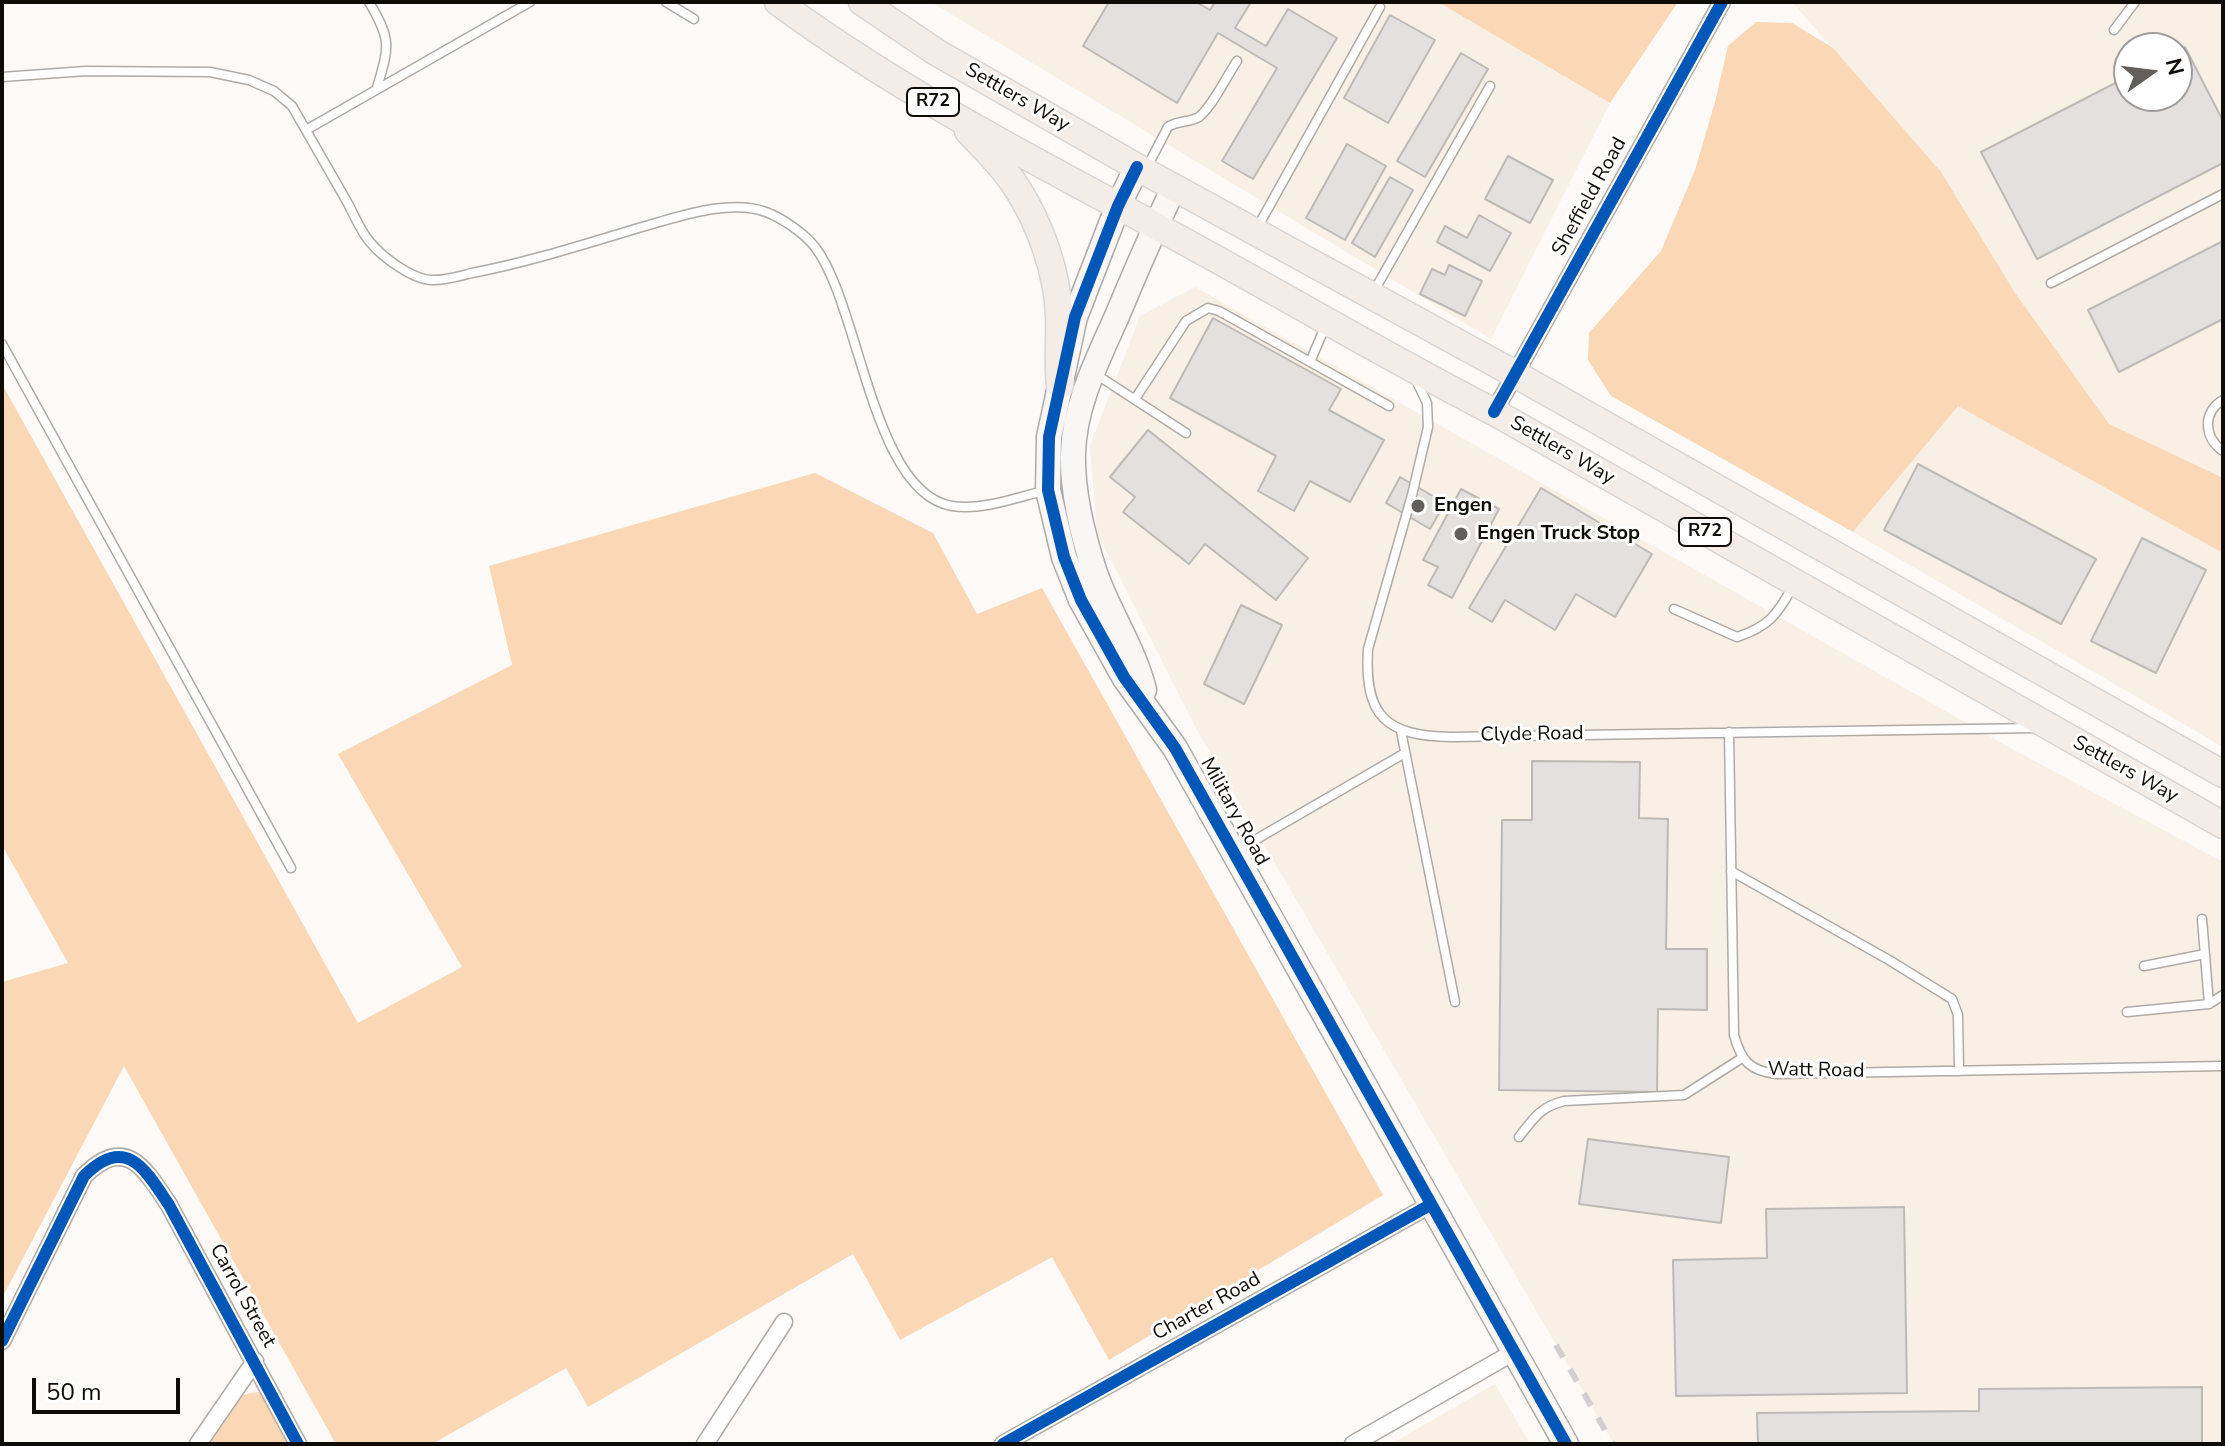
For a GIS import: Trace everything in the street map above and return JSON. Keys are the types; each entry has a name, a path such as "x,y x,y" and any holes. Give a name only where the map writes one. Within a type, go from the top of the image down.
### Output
{"main road":[{"name":"Settlers Way","path":"778,2 843,49 952,113 1412,370 1494,412 2223,825"},
{"name":"Settlers Way","path":"862,2 936,52 1140,169 1515,374 2223,774"},
{"path":"952,113 1016,186 1037,226 1053,276 1060,315 1057,360 1060,385"}],"street":[{"name":"Sheffield Road","path":"1494,412 1722,2"},
{"name":"Military Road","path":"1140,169 1118,206 1075,317 1049,437 1048,490 1064,557 1081,600 1124,677 1175,748 1566,1444"},
{"name":"Military Road","path":"1149,708 1136,665 1096,574 1083,530 1073,454 1076,422 1093,372 1174,188"},
{"name":"Carrol Street","path":"2,1341 84,1176 95,1165 109,1158 134,1160 146,1169 169,1205 298,1444"},
{"name":"Charter Road","path":"1003,1444 1430,1205"},
{"path":"705,1444 784,1322"},
{"path":"1353,1444 1514,1352"},
{"path":"198,1444 255,1361"}],"lane":[{"path":"369,2 387,37 388,51 377,89"},
{"path":"306,130 530,2"},
{"path":"666,2 694,19"},
{"path":"2114,30 2135,2"},
{"path":"1255,232 1380,7"},
{"path":"1140,169 1172,123 1187,122 1203,114 1237,61"},
{"path":"2,77 86,71 210,72 249,80 274,91 292,106 370,243 403,269 419,278 433,281 497,268 679,216 744,206 768,213 814,246 827,269 884,430 905,475 920,491 951,506 969,506 1075,482"},
{"path":"1371,296 1490,86"},
{"path":"2051,283 2223,194"},
{"path":"1135,399 1186,321 1208,308 1219,311 1389,406"},
{"path":"1310,362 1327,322"},
{"path":"2,344 291,868"},
{"path":"1412,370 1427,403 1428,427 1368,649 1367,671 1372,699 1383,717 1401,731 1455,1002"},
{"path":"1093,372 1186,433"},
{"path":"2223,400 2215,405 2208,417 2208,430 2214,445 2223,451"},
{"path":"1674,609 1737,637 1756,631 1778,613 1795,583"},
{"name":"Clyde Road","path":"1401,731 1421,736 1452,737 2049,727"},
{"name":"Watt Road","path":"1729,732 1734,1035 1742,1058 1753,1069 1777,1074 2223,1066"},
{"path":"1233,853 1405,753"},
{"path":"1731,871 1952,999 1958,1015 1959,1071"},
{"path":"2202,919 2209,1004"},
{"path":"2144,966 2205,954"},
{"path":"2127,1012 2209,1004 2223,995"},
{"path":"1519,1137 1542,1109 1552,1104 1684,1095 1742,1058"}],"shaded area":[{"path":"931,2 1438,2 1610,103 1491,339"},
{"path":"1438,2 1678,2 1610,103"},
{"path":"1792,2 2223,2 2223,747 1853,532 1957,406 1941,172"},
{"path":"1756,22 1792,23 1833,48 1941,172 2015,293 2109,424 2223,478 2223,553 1958,406 1853,532 1611,396 1588,360 1589,333 1661,251 1695,170 1728,46"},
{"path":"1195,287 2016,751 2223,862 2223,1444 1614,1444 1196,728 1097,533 1090,446 1140,316"},
{"path":"2,384 358,1023 462,967 338,754 512,665 489,566 815,473 933,533 977,614 1042,588 1383,1195 1109,1360 1052,1257 900,1340 853,1254 588,1407 566,1368 432,1444 336,1444 124,1066 2,1298 2,982 68,963 2,845"},
{"path":"1495,1384 1530,1444 1391,1444"},
{"path":"259,1392 274,1407 293,1444 205,1444 219,1416 230,1403"}],"building":[{"path":"1109,2 1196,2 1210,10 1215,2 1251,2 1235,28 1266,46 1288,9 1337,38 1253,179 1222,161 1277,68 1218,33 1177,103 1083,46"},
{"path":"1390,15 1435,40 1388,123 1344,98"},
{"path":"1461,53 1488,69 1425,177 1397,161"},
{"path":"2193,63 2223,121 2223,163 2037,259 1981,152 2113,84 2113,112 2193,112"},
{"path":"1347,144 1386,166 1345,240 1306,218"},
{"path":"1508,156 1553,180 1530,223 1485,199"},
{"path":"1390,177 1413,190 1375,257 1352,243"},
{"path":"1479,215 1511,233 1490,271 1437,242 1445,226 1467,238"},
{"path":"2223,241 2223,319 2119,372 2088,310"},
{"path":"1449,265 1482,281 1465,316 1420,294 1432,269 1445,275"},
{"path":"1213,318 1341,389 1329,410 1384,440 1350,502 1310,481 1294,511 1258,491 1276,456 1170,398"},
{"path":"1148,430 1308,558 1276,600 1205,544 1189,564 1123,512 1135,497 1110,477"},
{"path":"1918,464 2096,559 2061,624 1884,530"},
{"path":"1400,477 1445,503 1430,529 1386,503"},
{"path":"1541,488 1652,554 1615,617 1576,594 1555,630 1505,600 1492,622 1469,608"},
{"name":"Engen Truck Stop","path":"1461,489 1499,509 1452,598 1428,585 1438,567 1423,560"},
{"path":"2142,538 2206,570 2156,673 2091,641"},
{"path":"1241,605 1282,625 1244,704 1204,684"},
{"path":"1532,761 1640,762 1639,818 1668,819 1666,949 1707,949 1707,1010 1658,1009 1657,1092 1499,1090 1502,820 1532,820"},
{"path":"1588,1139 1729,1157 1721,1223 1579,1204"},
{"path":"1904,1207 1907,1393 1676,1396 1673,1260 1767,1258 1766,1209"},
{"path":"2202,1387 2202,1444 1758,1444 1757,1413 1979,1411 1979,1389"}],"railway":[{"path":"1556,1345 1613,1444"}],"cycle path":[{"path":"1494,412 1722,2"},
{"path":"1137,167 1118,206 1075,317 1049,437 1048,490 1064,557 1081,600 1124,677 1175,748 1566,1444"},
{"path":"2,1341 84,1176 99,1164 123,1157 143,1169 169,1205 298,1444"},
{"path":"1003,1444 1430,1205"}],"place":[{"name":"Engen","path":"1418,506"},
{"name":"Engen Truck Stop","path":"1461,534"}]}
